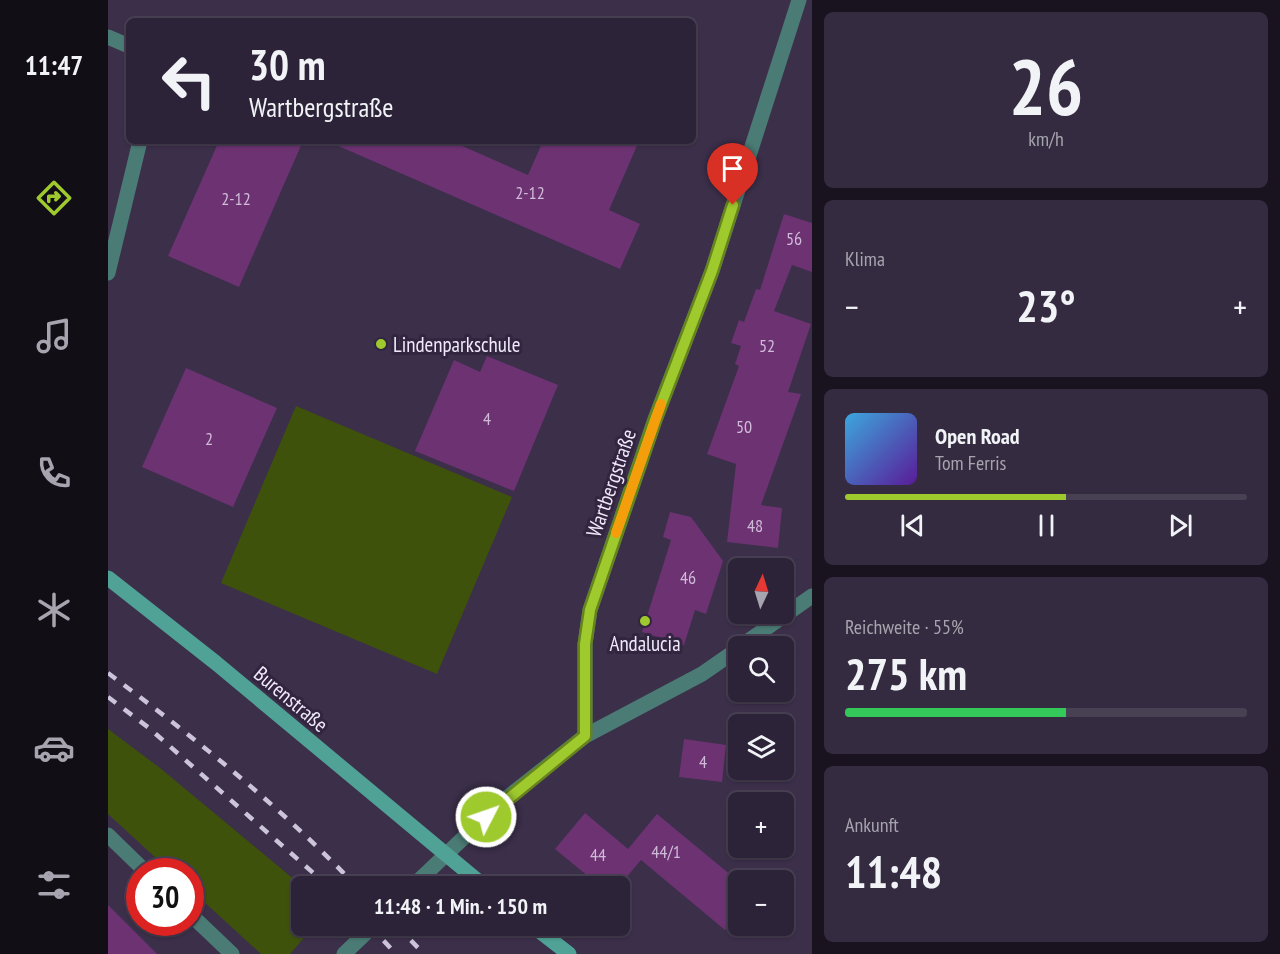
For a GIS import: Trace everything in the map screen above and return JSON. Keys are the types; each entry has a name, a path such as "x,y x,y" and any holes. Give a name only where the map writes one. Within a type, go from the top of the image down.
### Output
{"street":[{"name":"Wartbergstraße","path":"585,736 585,644 590,610 655,420 712,271 799,0"},
{"path":"108,37 126,45"},
{"path":"108,273 139,144"},
{"name":"Burenstraße","path":"108,578 216,663 471,876"},
{"path":"757,636 812,596"},
{"path":"423,876 500,804 585,736 702,674 728,656"},
{"path":"108,835 132,858"},
{"path":"204,927 232,954"},
{"path":"344,954 363,936"},
{"path":"546,936 569,954"}],"green space":[{"path":"296,406 512,497 437,674 221,583"},
{"path":"108,729 160,768 291,877 291,936 305,936 290,954 261,954 204,902 204,858 156,858 108,814"}],"building":[{"path":"218,144 302,144 239,287 168,256"},
{"path":"334,144 458,144 528,175 542,144 638,144 609,210 640,224 620,269"},
{"path":"784,214 812,223 812,272 792,265 774,311 811,324 788,392 801,394 761,505 782,508 778,548 727,542 736,464 707,454 739,366 735,364 741,346 731,343 739,320 744,322 756,289 760,290"},
{"path":"487,356 558,385 514,491 415,451 454,360 480,372"},
{"path":"186,368 277,408 233,507 142,467"},
{"path":"670,512 691,517 723,561 706,614 695,610 684,645 642,632 671,540 663,537"},
{"path":"684,739 726,745 722,782 679,777"},
{"path":"585,813 628,849 657,814 728,873 728,926 725,930 641,860 627,876 588,876 555,849"},
{"path":"108,905 126,923 126,936 139,936 157,954 108,954"}],"railway":[{"path":"108,673 268,801 346,876"},
{"path":"108,697 149,728 317,876"},
{"path":"379,936 396,954"},
{"path":"407,936 424,954"}],"slow traffic":[{"path":"616,533 661,404"}],"place":[{"name":"Lindenparkschule","path":"381,344"},
{"name":"Andalucia","path":"645,621"}],"route":[{"path":"486,817 585,736 585,644 590,610 655,420 712,271 733,205"}]}
